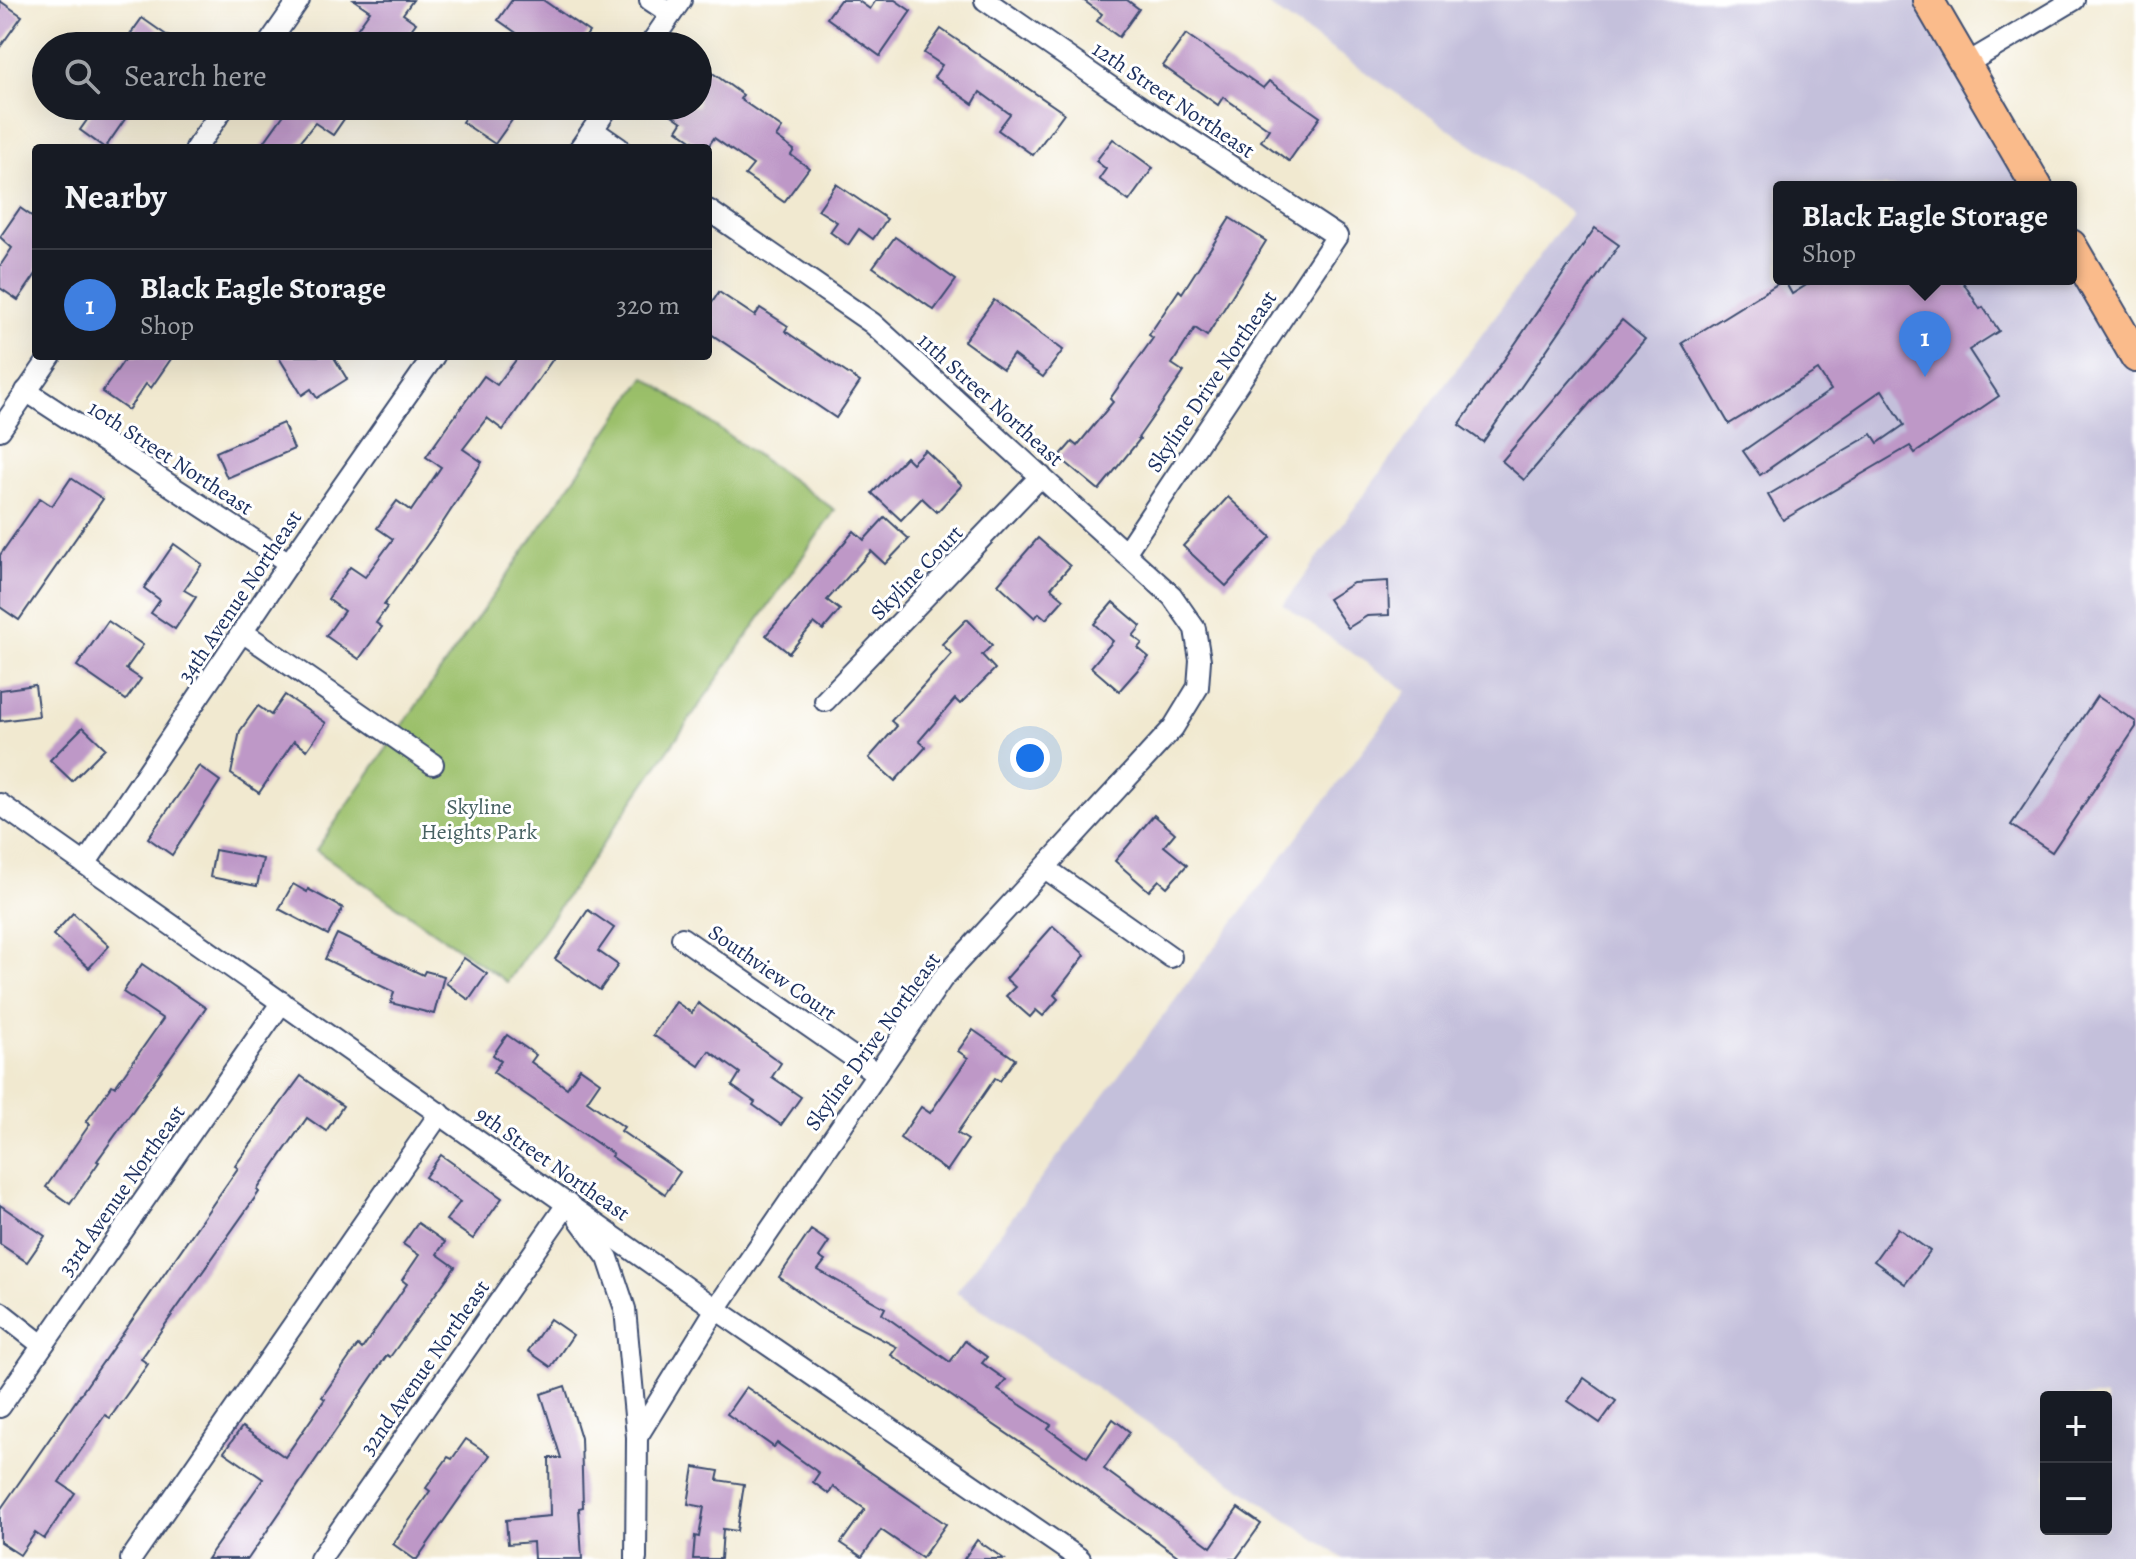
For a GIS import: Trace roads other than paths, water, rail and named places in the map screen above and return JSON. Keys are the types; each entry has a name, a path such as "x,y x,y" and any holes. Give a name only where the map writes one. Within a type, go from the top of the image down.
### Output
{"highway":[{"path":"1928,0 2034,181"},
{"path":"2077,255 2136,357"}],"street":[{"path":"277,32 299,0"},
{"path":"650,0 676,7 659,32"},
{"name":"12th Street Northeast","path":"985,0 1337,236"},
{"path":"1966,64 2074,0"},
{"path":"199,144 215,120"},
{"path":"583,144 600,120"},
{"path":"593,130 613,144"},
{"name":"11th Street Northeast","path":"712,213 872,323 1172,596 1195,629 1200,660"},
{"name":"Skyline Drive Northeast","path":"1125,553 1337,236"},
{"path":"0,430 48,360"},
{"name":"34th Avenue Northeast","path":"85,864 431,360"},
{"name":"10th Street Northeast","path":"26,391 289,563"},
{"name":"Skyline Court","path":"825,701 1041,476"},
{"path":"244,633 433,764"},
{"name":"Skyline Drive Northeast","path":"637,1437 716,1309 942,979 1173,728 1198,687 1200,660"},
{"name":"9th Street Northeast","path":"0,804 1066,1555"},
{"path":"1045,868 1171,957"},
{"name":"Southview Court","path":"682,938 876,1073"},
{"name":"33rd Avenue Northeast","path":"0,1407 282,1002"},
{"path":"131,1559 440,1113"},
{"path":"568,1203 608,1258 625,1309 637,1437 636,1559"},
{"name":"32nd Avenue Northeast","path":"320,1559 568,1203"},
{"path":"0,1312 42,1345"}],"place":[{"name":"Black Eagle Storage","path":"1925,377"}],"park label":[{"name":"Skyline Heights Park","path":"479,818"}]}
